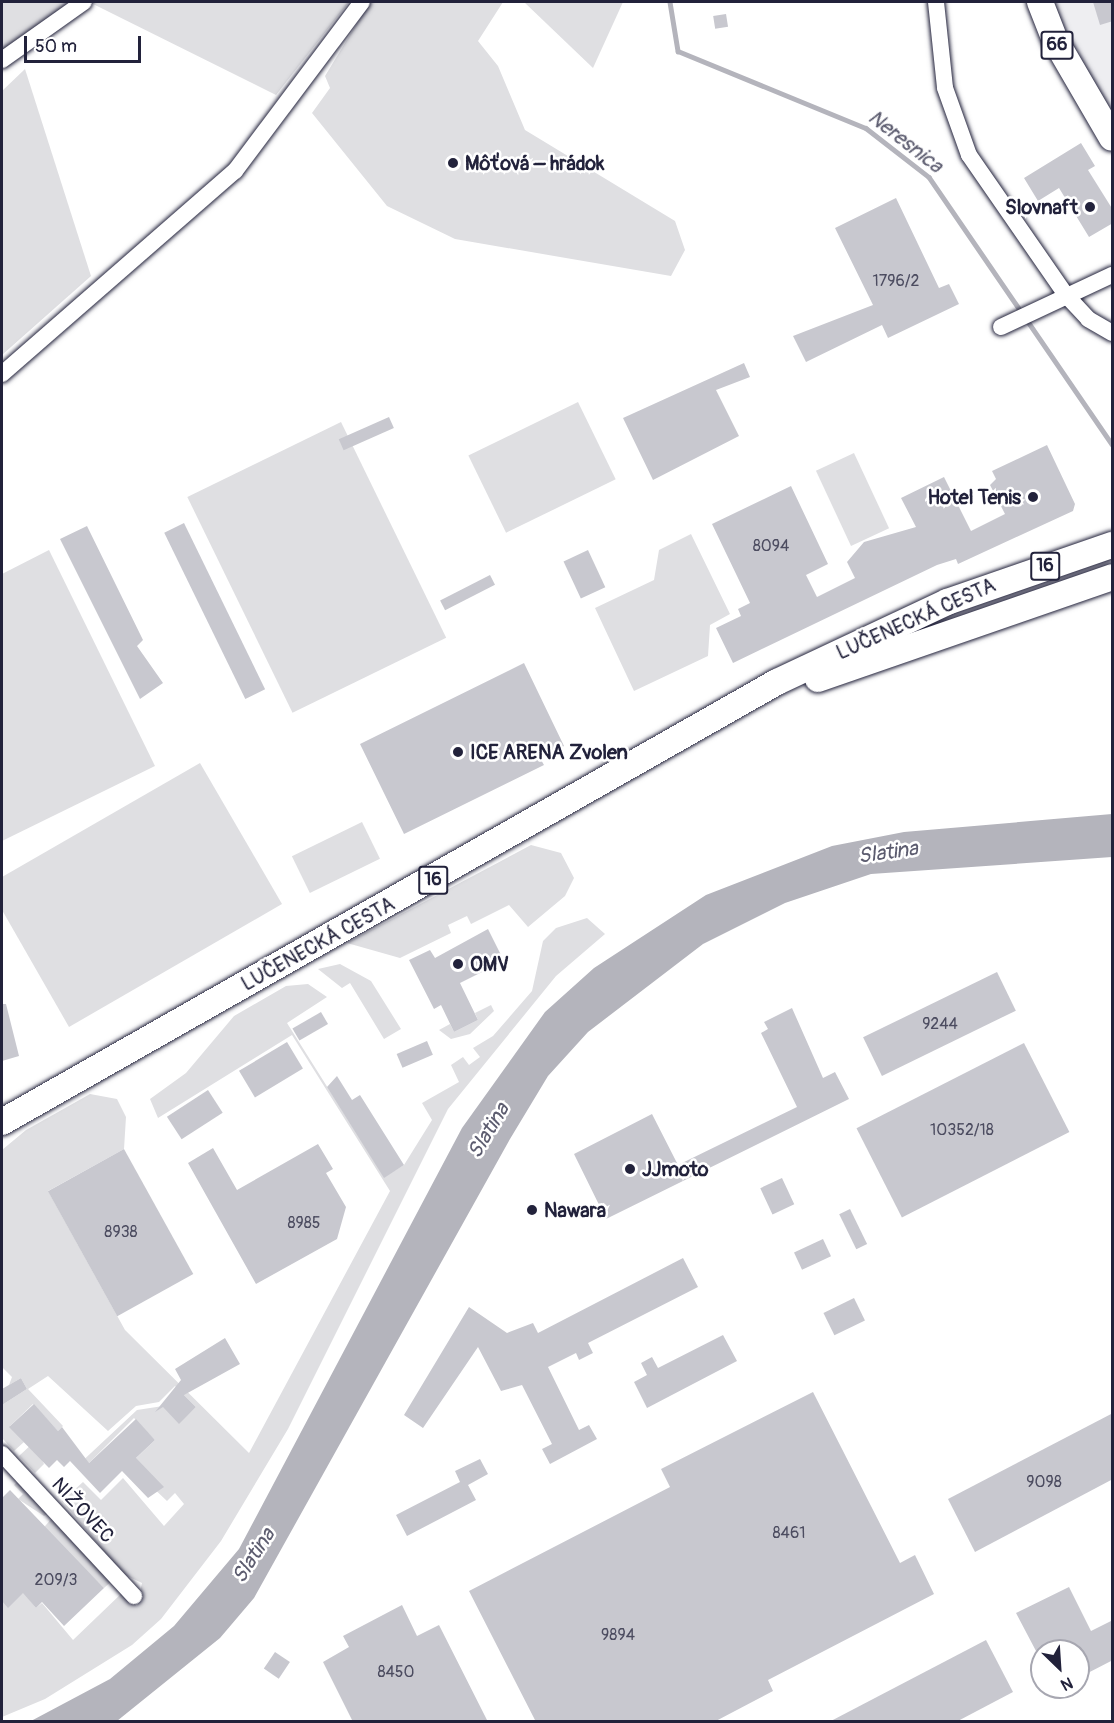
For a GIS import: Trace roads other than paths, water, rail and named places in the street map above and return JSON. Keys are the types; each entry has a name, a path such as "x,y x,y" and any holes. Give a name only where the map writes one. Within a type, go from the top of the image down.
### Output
{"main road":[{"name":"66","path":"1040,2 1054,40 1113,138"},
{"name":"LUČENECKÁ CESTA","path":"2,1122 777,682 935,607 1113,545"},
{"name":"LUČENECKÁ CESTA","path":"727,712 1113,577"}],"street":[{"path":"2,60 84,2"},
{"path":"2,374 234,171 362,2"},
{"path":"936,2 945,88 969,155 1060,299 1106,331"},
{"path":"1000,327 1107,277"},
{"name":"NIŽOVEC","path":"2,1454 134,1596"}],"water":[{"name":"Slatina","path":"1112,814 1112,857 871,874 785,903 703,944 588,1032 548,1076 510,1139 254,1598 220,1638 117,1721 31,1721 110,1679 174,1626 239,1549 462,1128 545,1012 594,968 706,895 832,846 904,832"}],"waterway":[{"name":"Neresnica","path":"670,2 678,51 866,128 929,177 1112,444"}],"place":[{"name":"Môťová – hrádok","path":"453,163"},
{"name":"Slovnaft","path":"1090,207"},
{"name":"Hotel Tenis","path":"1033,497"},
{"name":"ICE ARENA Zvolen","path":"458,752"},
{"name":"OMV","path":"458,964"},
{"name":"JJmoto","path":"630,1169"},
{"name":"Nawara","path":"532,1210"}]}
